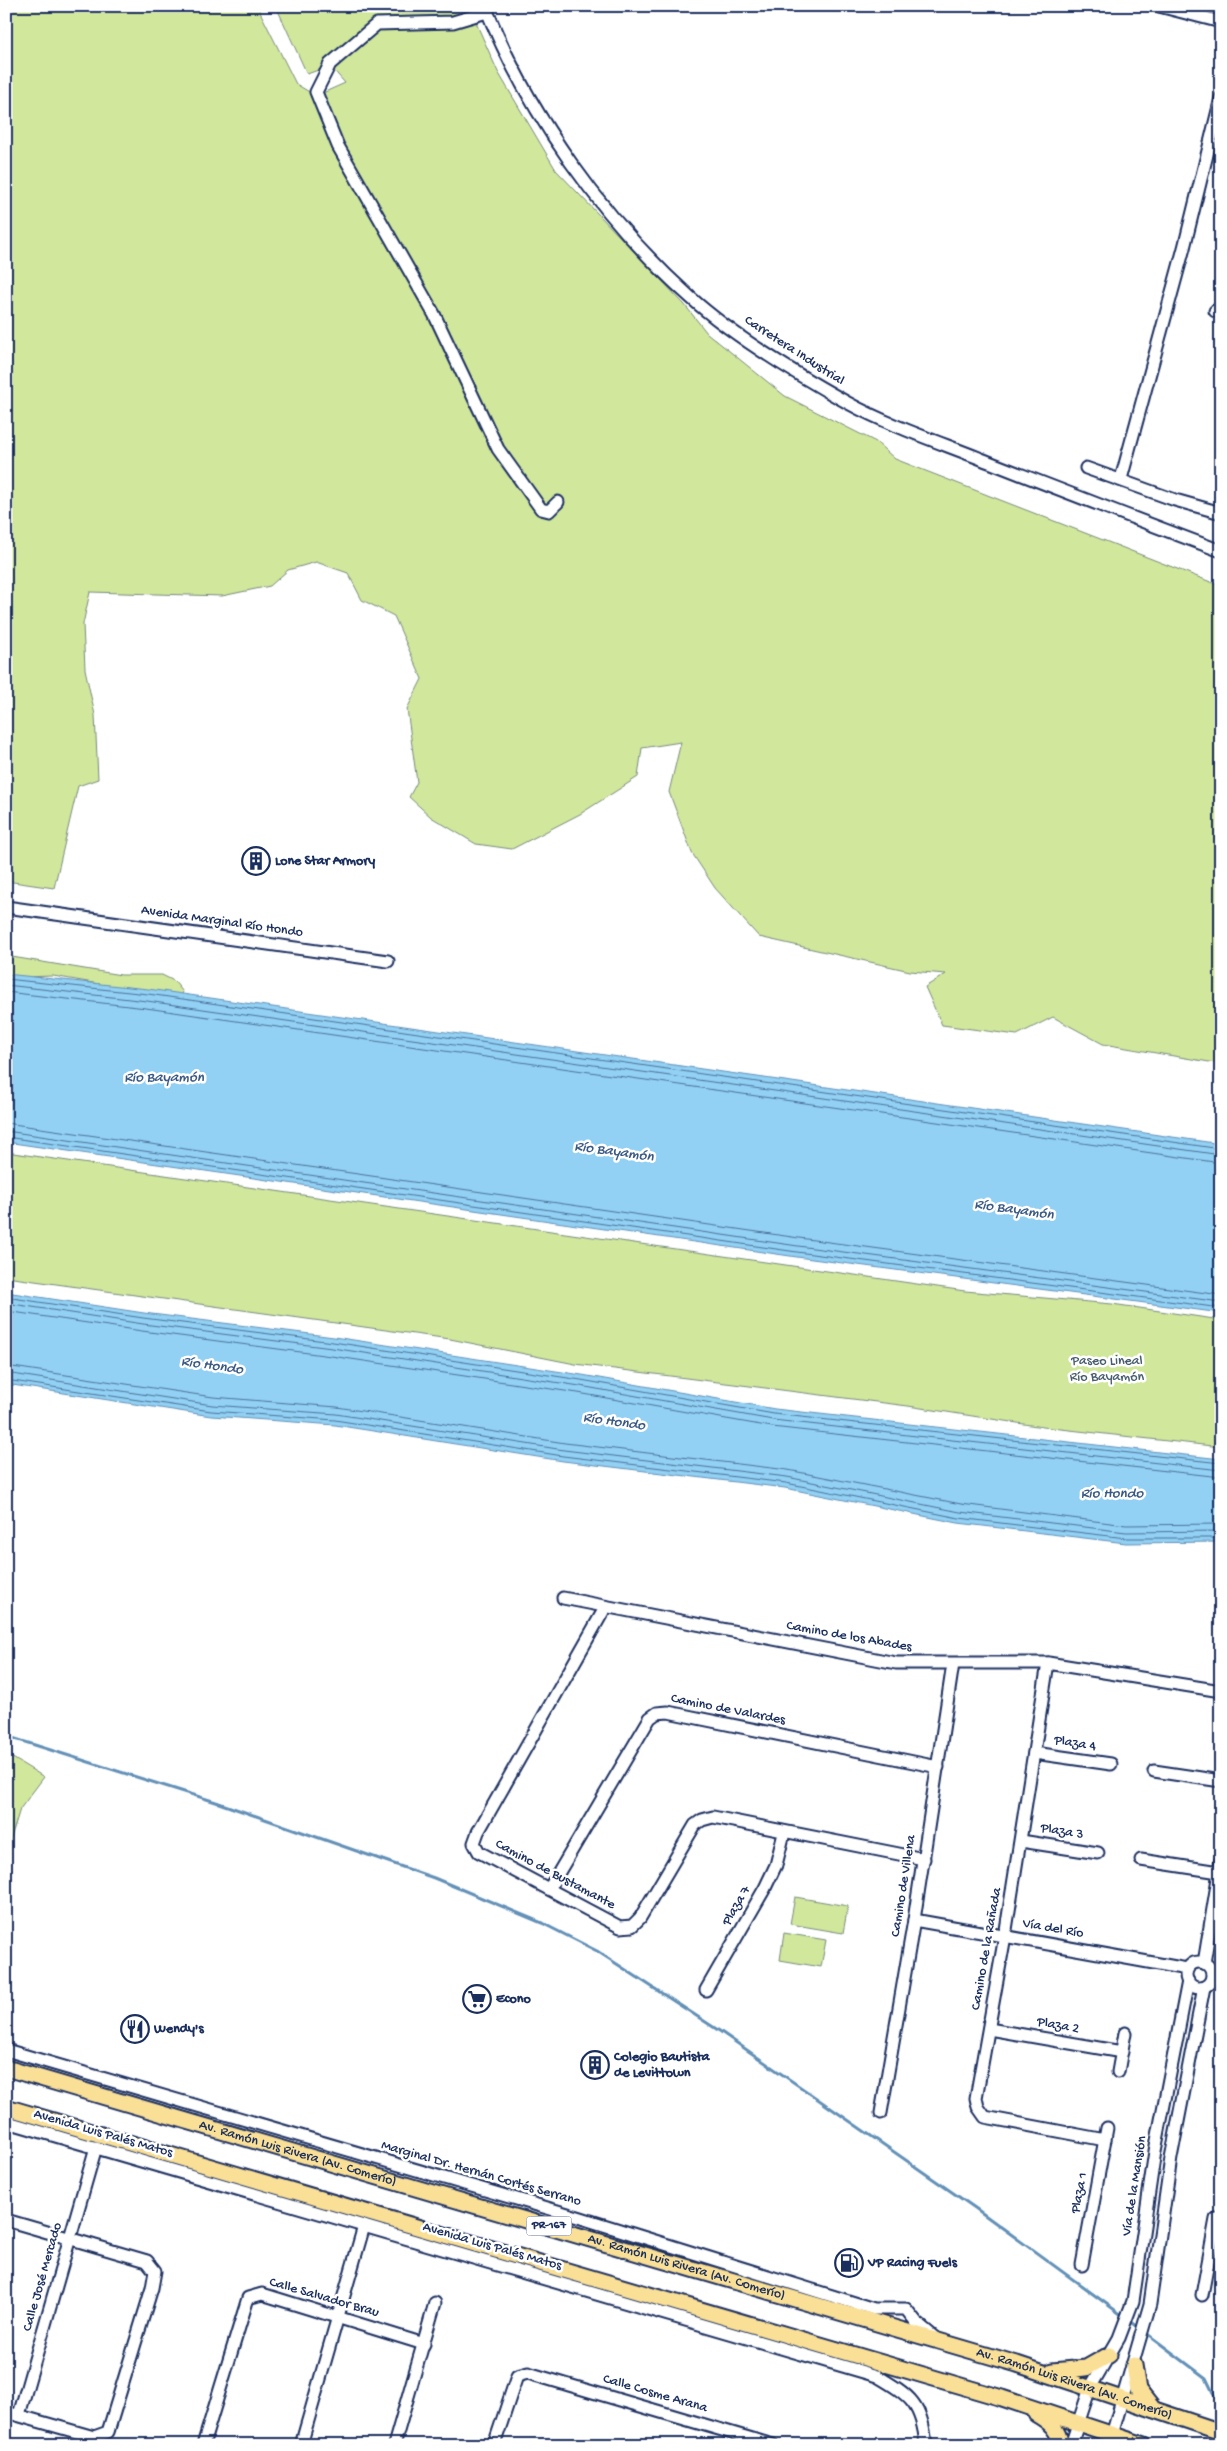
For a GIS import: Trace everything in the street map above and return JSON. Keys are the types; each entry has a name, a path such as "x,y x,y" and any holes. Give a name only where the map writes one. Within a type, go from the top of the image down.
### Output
{"main road":[{"name":"Av. Ramón Luis Rivera (Av. Comerío)","path":"6,2068 937,2340 1039,2371 1221,2432"},
{"path":"6,2107 1018,2403 1078,2423 1111,2440 1144,2445"},
{"path":"1039,2371 1066,2371 1086,2368 1109,2354"},
{"path":"1134,2365 1138,2390 1153,2409"},
{"path":"1018,2403 1050,2422 1059,2436 1061,2445"}],"street":[{"path":"1159,6 1221,22"},
{"path":"486,9 453,22 377,24 330,64 316,92 338,146 434,314 498,449 541,509 549,511 558,502"},
{"name":"Carretera Industrial","path":"486,9 532,102 558,145 617,224 690,297 732,329 809,381 891,424 1221,551"},
{"path":"1121,479 1216,141 1221,98"},
{"path":"1086,468 1175,500 1221,513"},
{"name":"Avenida Marginal Río Hondo","path":"6,907 388,961"},
{"name":"Camino de los Abades","path":"563,1598 605,1608 896,1664 1048,1663 1221,1691"},
{"name":"Camino de Bustamante","path":"605,1608 474,1843 479,1852 620,1927 632,1926 640,1918 695,1825 702,1820 713,1817 784,1833 924,1859"},
{"name":"Camino de la Rañada","path":"1048,1663 1021,1841 976,2098 978,2108 984,2116 1105,2140"},
{"name":"Camino de Villena","path":"881,2113 924,1859 953,1664"},
{"name":"Camino de Valardes","path":"549,1889 650,1718 657,1713 668,1712 938,1767"},
{"name":"Plaza 4","path":"1034,1753 1111,1764"},
{"path":"1154,1771 1221,1781"},
{"name":"Plaza 7","path":"706,1990 765,1888 776,1865 784,1833"},
{"name":"Plaza 3","path":"1021,1841 1098,1853"},
{"path":"1141,1860 1219,1872"},
{"path":"1204,1962 1221,1860"},
{"name":"Vía del Río","path":"914,1920 1187,1969"},
{"path":"1204,1962 1192,1964 1187,1969 1188,1981 1192,1986 1212,1982"},
{"path":"1111,2440 1142,2338 1150,2304 1171,2158 1212,1982 1211,1969 1204,1962"},
{"name":"Vía de la Mansión","path":"1071,2445 1090,2388 1124,2325 1133,2301 1156,2151 1188,1981"},
{"name":"Plaza 2","path":"989,2029 1122,2052"},
{"path":"1118,2072 1125,2033"},
{"name":"Marginal Dr. Hernán Cortés Serrano","path":"6,2050 578,2217 874,2309 906,2310 916,2323 937,2340"},
{"name":"Avenida Luis Palés Matos","path":"11,2122 877,2376 906,2392 924,2420 926,2445"},
{"name":"Plaza 1","path":"1082,2264 1107,2128"},
{"name":"Calle José Mercado","path":"19,2415 96,2147"},
{"path":"1202,2295 1216,2253 1216,2219"},
{"path":"6,2220 147,2261 155,2271 152,2288 108,2432 94,2437 6,2412"},
{"path":"301,2445 364,2226"},
{"name":"Calle Salvador Brau","path":"203,2445 248,2298 262,2294 424,2344"},
{"path":"394,2445 436,2303"},
{"name":"Calle Cosme Arana","path":"494,2445 517,2376 528,2373 773,2445"}],"green space":[{"path":"6,6 257,6 296,84 316,96 345,83 330,66 307,74 276,6 476,6 477,25 498,72 556,170 684,304 707,333 785,396 876,442 895,459 1221,586 1221,1064 1103,1044 1053,1017 1017,1035 942,1025 925,987 946,974 910,971 759,937 715,888 692,853 669,792 681,742 642,748 638,777 580,814 512,849 476,844 431,817 409,797 417,782 407,709 422,679 394,616 362,600 348,573 316,562 288,570 270,586 222,596 90,592 83,624 85,669 95,715 98,779 78,786 54,888 6,881"},
{"path":"6,956 121,975 162,975 174,981 183,992 180,998 53,976 22,977 6,974"},
{"name":"Paseo Lineal Río Bayamón","path":"6,1152 965,1291 1112,1304 1221,1320 1221,1447 1043,1427 908,1406 575,1364 450,1339 6,1277"},
{"path":"6,1754 44,1777 20,1809 6,1854"},
{"path":"795,1897 848,1906 843,1933 790,1924"},
{"path":"784,1933 826,1940 821,1967 780,1960"}],"water":[{"name":"Río Bayamón","path":"6,974 148,989 1221,1144 1221,1313 797,1257 6,1142"},
{"name":"Río Hondo","path":"6,1292 144,1313 334,1337 582,1375 775,1409 1221,1459 1221,1542 1126,1543 958,1523 785,1488 563,1461 335,1425 211,1416 6,1384"}],"waterway":[{"path":"6,1736 216,1802 434,1878 542,1923 597,1951 721,2032 975,2208 1141,2329"},
{"path":"1146,2333 1206,2378 1221,2409"}],"place":[{"name":"Lone Star Armory","path":"256,861"},
{"name":"Econo","path":"477,1999"},
{"name":"Wendy's","path":"135,2029"},
{"name":"Colegio Bautista de Levittown","path":"595,2065"},
{"name":"VP Racing Fuels","path":"849,2263"}]}
